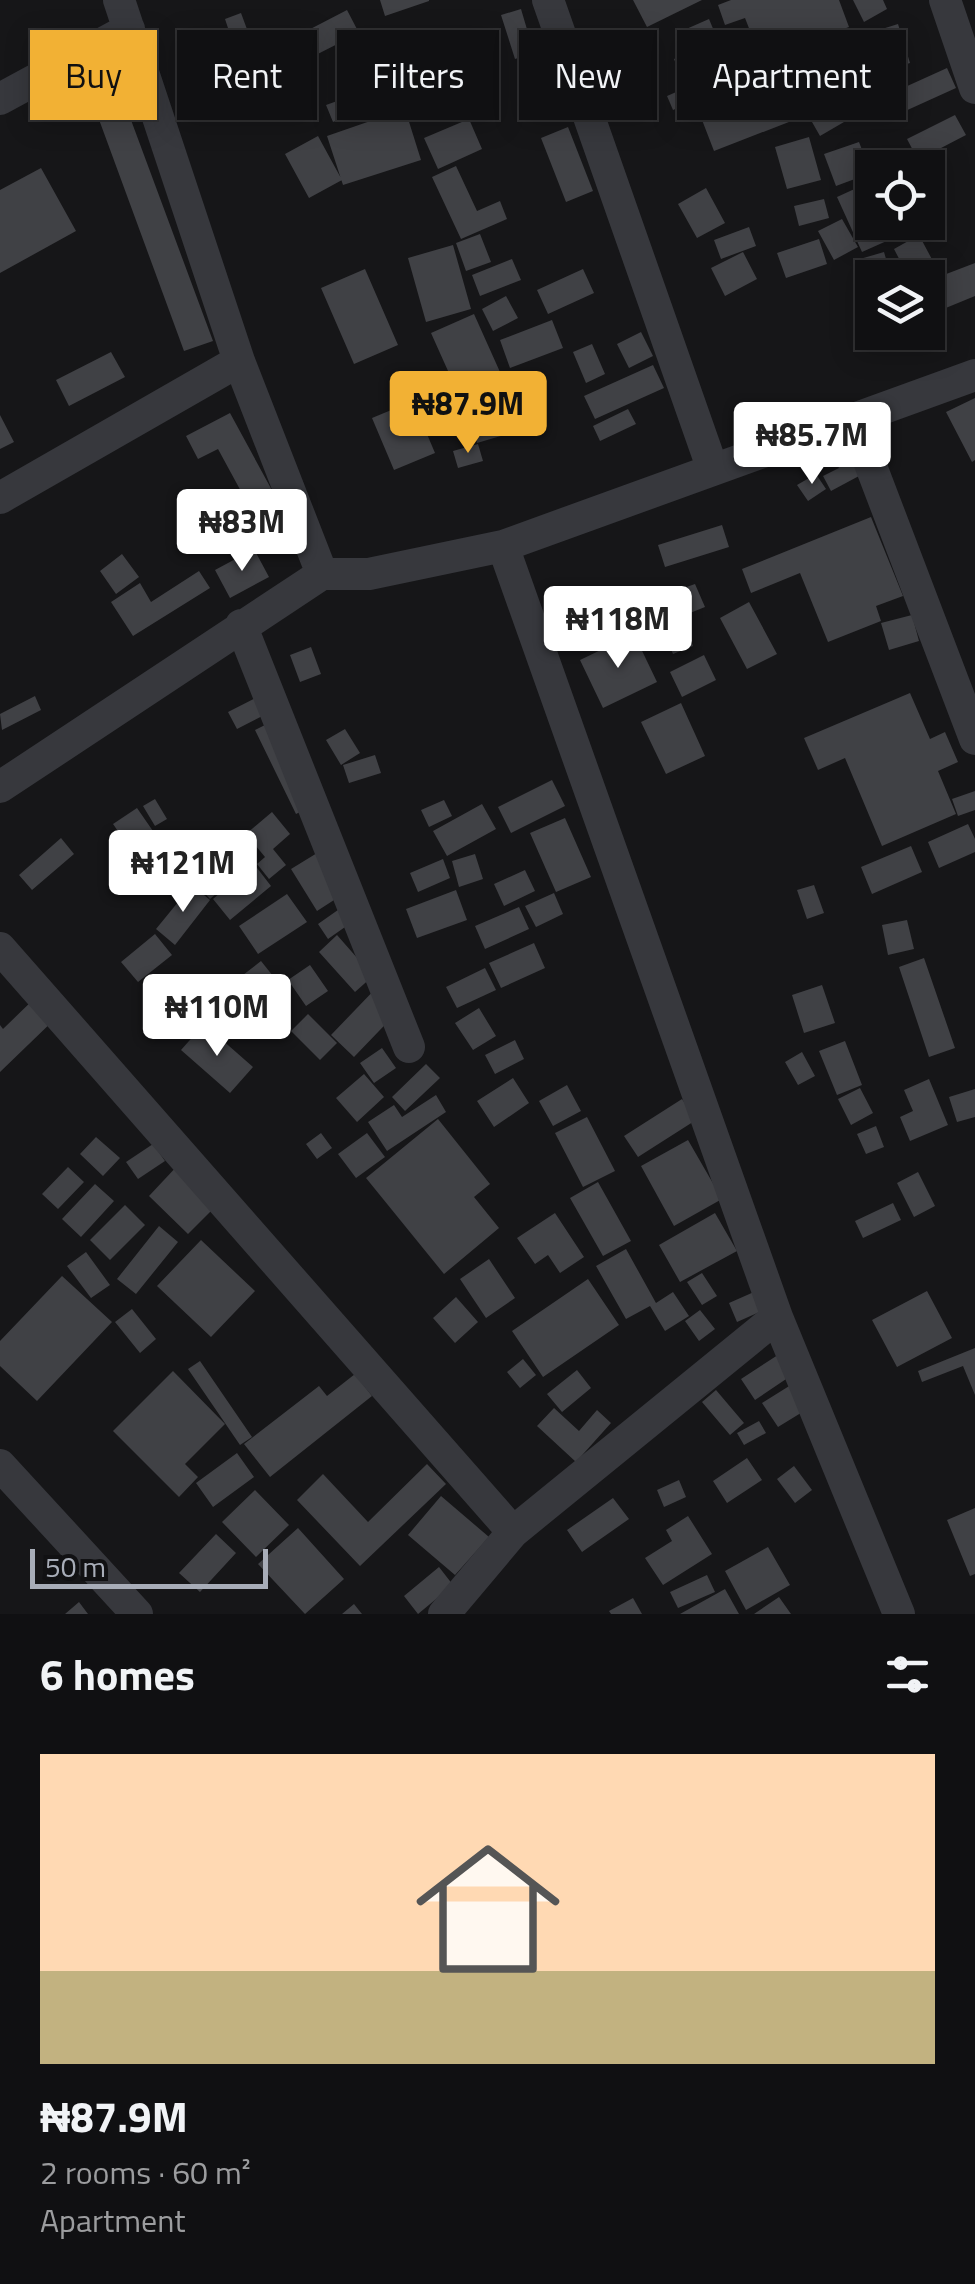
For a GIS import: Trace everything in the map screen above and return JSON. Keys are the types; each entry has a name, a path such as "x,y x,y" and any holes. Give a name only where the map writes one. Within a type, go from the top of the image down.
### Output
{"street":[{"path":"548,0 713,470"},
{"path":"945,0 975,88"},
{"path":"0,99 124,14 238,362 322,574"},
{"path":"0,498 238,362"},
{"path":"0,787 322,574 370,574 503,546 975,375"},
{"path":"854,419 975,739"},
{"path":"503,546 777,1317 899,1614"},
{"path":"242,625 409,1047"},
{"path":"0,948 513,1532"},
{"path":"444,1614 513,1532 777,1317"},
{"path":"0,1465 137,1614"}],"building":[{"path":"380,0 429,0 429,1 385,16"},
{"path":"633,0 702,0 647,27"},
{"path":"731,0 839,0 849,27 750,30 745,18 725,25 718,5"},
{"path":"853,0 883,0 887,9 864,22"},
{"path":"521,9 527,30 519,30 519,58 515,59 501,15"},
{"path":"347,10 357,30 337,30 337,44 317,54 317,30 308,30"},
{"path":"241,13 247,30 229,30 225,19"},
{"path":"709,19 714,30 684,30"},
{"path":"898,24 900,30 879,30"},
{"path":"947,68 956,88 906,111 906,87"},
{"path":"677,92 677,108 673,110 667,96"},
{"path":"337,101 339,120 333,122 326,105"},
{"path":"955,115 966,135 937,150 913,150 907,139"},
{"path":"99,120 131,120 213,341 184,351"},
{"path":"373,120 408,120 421,160 343,185 327,136"},
{"path":"469,120 482,149 438,169 424,138"},
{"path":"702,120 794,120 714,151"},
{"path":"843,120 844,122 820,136 812,122"},
{"path":"568,127 593,191 566,202 541,138"},
{"path":"318,136 342,180 309,198 285,154"},
{"path":"809,137 821,180 787,189 775,147"},
{"path":"859,142 862,150 855,150 855,179 836,186 824,154"},
{"path":"456,166 477,211 500,201 507,219 461,239 432,177"},
{"path":"41,168 76,231 0,273 0,190"},
{"path":"706,188 725,223 697,238 678,204"},
{"path":"855,189 855,237 837,197"},
{"path":"824,199 829,218 799,226 794,206"},
{"path":"842,219 858,247 834,260 818,231"},
{"path":"749,227 756,246 721,259 714,240"},
{"path":"480,234 491,262 466,271 456,243"},
{"path":"819,239 827,264 786,278 777,253"},
{"path":"857,240 889,240 862,252"},
{"path":"910,240 922,240 932,260 900,260 894,249"},
{"path":"453,245 471,309 426,322 408,258"},
{"path":"743,252 757,279 725,296 711,268"},
{"path":"884,252 886,260 860,260"},
{"path":"512,259 521,280 480,296 472,275"},
{"path":"975,263 975,296 945,308 945,274"},
{"path":"365,269 398,345 354,364 321,288"},
{"path":"583,269 594,293 548,314 537,290"},
{"path":"506,296 518,318 493,331 482,309"},
{"path":"474,314 500,372 457,391 431,333"},
{"path":"552,320 563,348 510,368 500,340"},
{"path":"641,332 653,356 629,368 617,344"},
{"path":"592,344 605,374 586,383 573,352"},
{"path":"111,352 125,377 69,406 56,380"},
{"path":"653,365 664,388 595,419 584,396"},
{"path":"506,379 521,430 477,443 463,392"},
{"path":"975,398 975,460 972,462 946,412"},
{"path":"413,401 435,453 394,470 372,418"},
{"path":"628,409 636,424 600,441 593,426"},
{"path":"230,413 292,527 268,541 218,449 198,459 186,436"},
{"path":"0,415 14,442 0,449"},
{"path":"856,438 872,469 831,491 823,476 839,468 830,452"},
{"path":"478,444 483,461 458,468 453,451"},
{"path":"816,474 826,489 808,501 797,485"},
{"path":"871,517 903,596 876,606 881,621 828,642 800,573 751,593 742,569"},
{"path":"722,525 729,547 665,567 658,545"},
{"path":"254,549 269,577 230,598 215,570"},
{"path":"122,554 139,577 116,594 100,571"},
{"path":"199,571 210,588 133,636 111,602 140,583 151,602"},
{"path":"695,584 705,607 670,621 661,596"},
{"path":"749,602 777,654 747,669 720,618"},
{"path":"912,615 919,641 889,650 881,623"},
{"path":"683,622 693,646 673,654 663,630"},
{"path":"634,634 657,682 603,708 580,660"},
{"path":"311,647 321,674 300,682 290,655"},
{"path":"704,655 716,680 682,697 670,672"},
{"path":"269,691 278,708 237,729 228,712"},
{"path":"910,693 930,739 945,732 958,762 938,771 956,814 882,846 845,758 818,770 804,738"},
{"path":"35,696 41,710 2,730 0,714"},
{"path":"681,703 705,756 666,774 641,722"},
{"path":"279,718 320,802 296,814 255,730"},
{"path":"345,729 360,753 341,765 326,740"},
{"path":"375,755 381,773 349,783 343,765"},
{"path":"552,780 565,806 511,833 498,807"},
{"path":"975,791 975,810 958,816 952,799"},
{"path":"155,799 167,819 155,826 143,806"},
{"path":"444,800 452,816 429,827 421,810"},
{"path":"482,804 496,829 447,856 433,831"},
{"path":"137,808 173,860 149,876 113,824"},
{"path":"272,812 290,834 273,849 286,865 269,879 257,864 265,857 246,834"},
{"path":"565,818 591,877 556,892 530,833"},
{"path":"968,824 975,839 975,852 939,868 928,842"},
{"path":"61,838 74,854 32,890 19,875"},
{"path":"911,846 922,872 872,894 861,867"},
{"path":"234,850 248,866 210,899 196,883"},
{"path":"322,850 348,891 317,911 291,869"},
{"path":"475,854 483,879 459,887 452,861"},
{"path":"443,859 450,878 418,892 410,873"},
{"path":"254,864 271,886 230,920 213,899"},
{"path":"525,870 535,891 504,906 494,884"},
{"path":"192,885 210,900 175,945 156,929"},
{"path":"814,885 824,913 807,919 797,890"},
{"path":"456,890 467,920 417,938 406,909"},
{"path":"554,893 563,914 536,927 525,906"},
{"path":"287,894 307,922 258,954 239,926"},
{"path":"345,905 355,920 328,939 318,924"},
{"path":"519,907 529,929 485,949 475,926"},
{"path":"907,920 914,949 888,955 882,925"},
{"path":"155,934 172,955 138,982 121,962"},
{"path":"337,935 373,976 355,992 319,952"},
{"path":"534,943 545,968 501,988 489,963"},
{"path":"924,958 955,1048 929,1057 899,967"},
{"path":"261,961 277,981 258,995 243,975"},
{"path":"310,965 328,991 306,1006 288,980"},
{"path":"485,968 496,990 457,1008 446,987"},
{"path":"381,983 404,1005 354,1057 331,1035"},
{"path":"822,985 835,1023 804,1033 792,995"},
{"path":"38,995 58,1016 0,1072 0,1025 3,1029"},
{"path":"479,1008 496,1036 473,1050 455,1023"},
{"path":"308,1014 337,1043 320,1060 291,1031"},
{"path":"204,1024 253,1067 230,1093 181,1050"},
{"path":"515,1040 524,1059 495,1074 485,1055"},
{"path":"845,1041 862,1085 837,1095 819,1051"},
{"path":"382,1048 396,1068 374,1083 360,1063"},
{"path":"802,1052 815,1076 798,1085 785,1062"},
{"path":"426,1064 440,1078 405,1111 392,1097"},
{"path":"364,1074 384,1097 357,1122 336,1098"},
{"path":"513,1078 529,1103 494,1127 477,1101"},
{"path":"929,1079 948,1125 910,1141 900,1117 913,1111 904,1090"},
{"path":"567,1085 581,1111 553,1126 539,1101"},
{"path":"860,1088 873,1113 851,1125 838,1099"},
{"path":"975,1089 975,1117 957,1122 949,1097"},
{"path":"436,1095 446,1112 387,1151 368,1122 394,1105 402,1117"},
{"path":"682,1099 696,1120 638,1157 624,1136"},
{"path":"587,1117 615,1171 583,1187 555,1133"},
{"path":"438,1119 490,1184 474,1197 499,1228 444,1274 366,1178"},
{"path":"876,1126 884,1147 866,1154 857,1134"},
{"path":"321,1133 332,1148 317,1159 306,1144"},
{"path":"367,1133 385,1157 356,1178 338,1154"},
{"path":"96,1137 120,1158 103,1176 80,1154"},
{"path":"688,1140 722,1199 674,1226 641,1166"},
{"path":"153,1144 165,1161 138,1179 126,1162"},
{"path":"179,1164 219,1203 188,1234 149,1196"},
{"path":"68,1167 84,1182 58,1209 42,1194"},
{"path":"918,1172 935,1206 914,1217 897,1183"},
{"path":"598,1182 631,1241 603,1256 570,1198"},
{"path":"95,1184 114,1201 81,1237 62,1219"},
{"path":"893,1203 901,1220 863,1238 855,1221"},
{"path":"125,1205 145,1225 110,1260 90,1240"},
{"path":"555,1213 584,1257 560,1273 548,1255 535,1264 517,1238"},
{"path":"715,1213 737,1251 680,1282 659,1245"},
{"path":"159,1226 178,1242 136,1294 117,1279"},
{"path":"201,1240 255,1291 211,1337 157,1286"},
{"path":"626,1249 656,1303 673,1292 689,1316 665,1331 650,1306 626,1319 596,1266"},
{"path":"86,1252 110,1285 91,1298 67,1266"},
{"path":"489,1259 515,1298 486,1318 460,1279"},
{"path":"702,1273 717,1296 702,1305 687,1282"},
{"path":"62,1276 112,1322 37,1401 0,1366 0,1341"},
{"path":"588,1279 619,1325 543,1377 512,1331"},
{"path":"763,1288 771,1307 737,1322 729,1303"},
{"path":"927,1291 952,1338 897,1367 872,1320"},
{"path":"456,1297 478,1322 455,1343 433,1318"},
{"path":"132,1309 156,1339 140,1353 115,1322"},
{"path":"700,1310 715,1329 699,1341 685,1321"},
{"path":"975,1348 975,1395 963,1366 922,1382 918,1371"},
{"path":"784,1351 798,1371 755,1400 741,1379"},
{"path":"523,1359 536,1375 520,1388 507,1372"},
{"path":"200,1361 252,1437 240,1445 188,1369"},
{"path":"577,1370 591,1388 562,1412 547,1394"},
{"path":"173,1371 225,1424 185,1464 198,1477 179,1497 113,1431"},
{"path":"355,1374 372,1396 270,1477 244,1444 319,1386 327,1396"},
{"path":"794,1383 809,1408 778,1427 762,1403"},
{"path":"716,1390 744,1423 730,1435 702,1402"},
{"path":"554,1408 579,1431 597,1410 611,1423 576,1462 537,1426"},
{"path":"759,1421 766,1433 744,1445 737,1433"},
{"path":"237,1453 254,1477 213,1507 196,1483"},
{"path":"747,1458 762,1480 727,1503 713,1481"},
{"path":"427,1464 446,1484 360,1566 297,1500 323,1474 368,1522"},
{"path":"794,1466 812,1490 795,1503 777,1479"},
{"path":"679,1480 686,1497 664,1507 657,1490"},
{"path":"255,1490 289,1525 256,1557 222,1522"},
{"path":"441,1496 489,1537 455,1575 408,1535"},
{"path":"613,1498 629,1519 582,1552 567,1530"},
{"path":"975,1508 975,1574 970,1576 947,1520"},
{"path":"688,1516 712,1554 663,1585 645,1558 672,1541 666,1530"},
{"path":"298,1528 344,1579 305,1614 258,1564"},
{"path":"216,1534 236,1553 200,1592 179,1573"},
{"path":"768,1547 790,1585 746,1610 725,1571"},
{"path":"439,1567 453,1585 418,1614 404,1596"},
{"path":"707,1575 715,1592 678,1608 670,1592"},
{"path":"725,1589 739,1614 680,1614"},
{"path":"779,1597 791,1614 754,1614"},
{"path":"633,1598 642,1614 609,1611"},
{"path":"79,1602 88,1614 65,1614"},
{"path":"354,1604 362,1614 342,1614"}]}
